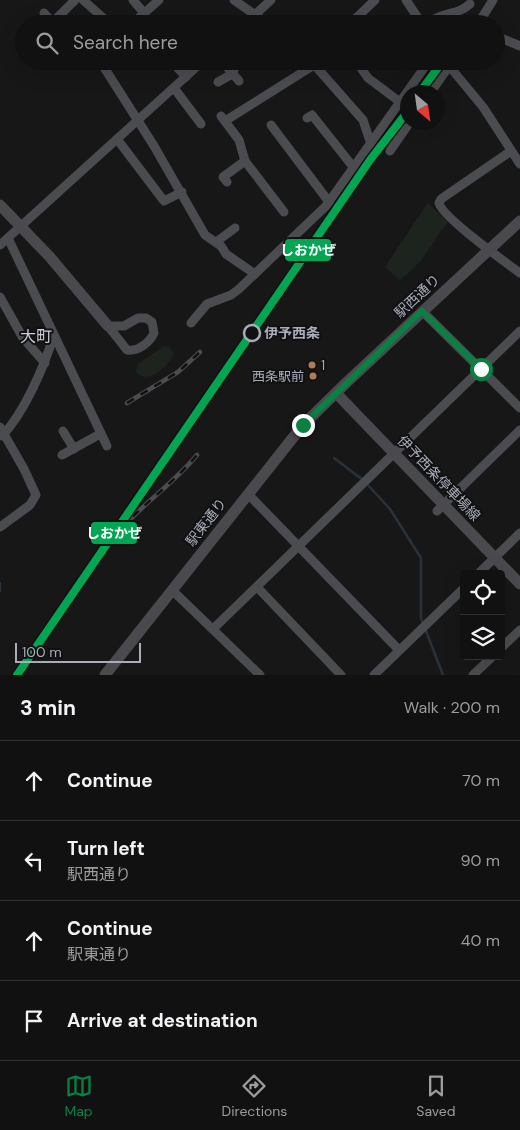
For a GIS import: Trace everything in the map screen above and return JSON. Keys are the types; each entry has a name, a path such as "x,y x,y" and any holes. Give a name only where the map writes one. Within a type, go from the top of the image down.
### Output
{"street":[{"path":"60,15 75,0"},
{"path":"83,0 100,15"},
{"path":"133,0 144,13 159,0"},
{"path":"234,0 254,15 271,0"},
{"path":"360,15 376,0"},
{"path":"406,0 416,15"},
{"path":"484,15 493,0"},
{"path":"442,15 457,12 470,4"},
{"path":"505,38 518,42"},
{"path":"106,70 182,192 205,235 222,246 226,254 255,274"},
{"path":"180,70 186,77"},
{"path":"0,245 193,70"},
{"path":"229,70 239,81"},
{"path":"218,82 232,74 234,70"},
{"path":"284,212 245,160 239,140 223,118 302,70"},
{"path":"319,70 363,120 371,144"},
{"path":"192,323 207,304 231,295 255,274 329,202 400,102 368,78 362,70"},
{"path":"412,85 423,70"},
{"path":"435,85 444,70"},
{"path":"454,70 484,107 520,164"},
{"path":"174,88 201,124"},
{"path":"307,118 312,114 354,168"},
{"path":"271,125 329,202"},
{"path":"390,151 404,130"},
{"path":"117,139 164,201 182,192"},
{"path":"511,151 441,199 439,203 444,213 488,250 520,273"},
{"path":"227,182 224,177 245,160"},
{"path":"0,205 21,226 108,326 123,346 131,351 138,349 153,336 155,328 146,318 138,318 124,326 108,326"},
{"name":"駅西通り","path":"336,393 520,221"},
{"path":"216,242 235,228"},
{"path":"8,238 53,338 107,446"},
{"path":"0,297 23,338 45,363"},
{"path":"422,311 520,408"},
{"path":"123,346 120,334 124,326"},
{"path":"213,629 520,331"},
{"path":"0,527 30,505 36,496 1,433 11,427 45,363 53,338"},
{"name":"伊予西条停車場線","path":"336,393 394,454 440,508 495,558 520,584"},
{"name":"駅東通り","path":"105,675 303,425 336,393"},
{"path":"440,508 520,430"},
{"path":"64,431 74,449"},
{"path":"62,455 100,434"},
{"path":"248,494 399,650"},
{"path":"482,570 520,533"},
{"path":"257,586 341,675"},
{"path":"172,590 260,675"},
{"path":"374,675 460,592"},
{"path":"505,644 520,630"},
{"path":"473,675 488,660"}],"shaded area":[{"path":"428,203 448,222 420,261 399,280 385,267"},
{"path":"164,346 169,347 174,353 163,369 152,376 146,377 136,371 138,364"}],"waterway":[{"path":"334,458 363,480"},
{"path":"367,484 390,509 421,558 421,618 443,675"},
{"path":"0,583 0,591"}],"railway":[{"path":"127,403 178,372 200,352"},
{"path":"122,528 197,455"}],"transit line":[{"name":"しおかぜ","path":"425,85 436,70"},
{"name":"しおかぜ","path":"17,675 370,160 400,121"}],"place":[{"name":"伊予西条","path":"252,333"},
{"name":"1","path":"312,365"},
{"name":"西条駅前","path":"313,376"}],"district":[{"name":"大町","path":"36,336"}],"route":[{"path":"303,425 422,311 481,369"}]}
